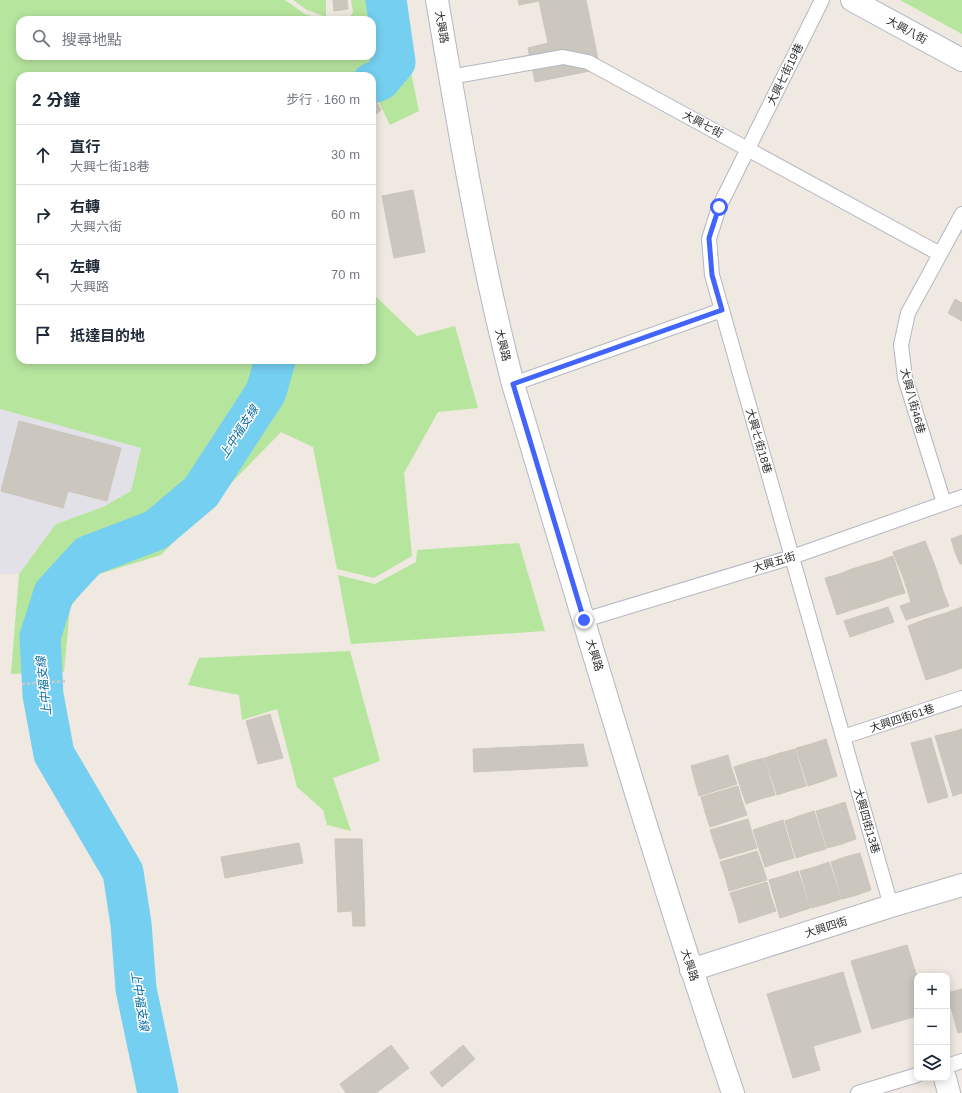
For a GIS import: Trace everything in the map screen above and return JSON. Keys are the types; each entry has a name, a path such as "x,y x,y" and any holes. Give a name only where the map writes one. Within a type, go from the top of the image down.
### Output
{"street":[{"name":"大興路","path":"437,0 475,217 500,334 513,384 691,970 733,1093"},
{"name":"大興八街","path":"852,0 962,60"},
{"name":"大興四街","path":"691,970 891,906 962,886"},
{"path":"946,1081 949,1093"}],"lane":[{"name":"大興七街19巷","path":"748,149 822,0"},
{"name":"大興七街","path":"450,77 563,57 588,62 940,254"},
{"name":"大興七街18巷","path":"748,149 719,207 709,238 712,275 843,737"},
{"name":"大興八街46巷","path":"944,503 905,378 900,345 908,313 962,214"},
{"path":"513,384 722,310"},
{"name":"大興五街","path":"584,620 792,557 962,497"},
{"name":"大興四街61巷","path":"843,737 962,698"},
{"name":"大興四街13巷","path":"843,737 891,906"},
{"path":"950,1065 962,1061"},
{"path":"858,1093 914,1076"}],"path":[{"path":"22,684 67,681"}],"shaded area":[{"path":"0,409 141,447 131,491 103,507 56,524 19,574 0,574"}],"green space":[{"path":"0,0 285,0 305,14 312,16 16,16 16,60 376,60 376,16 350,16 353,12 351,0 396,0 419,111 390,125 376,96 376,72 16,72 16,364 376,364 376,297 417,336 455,326 478,408 438,412 404,473 412,556 374,578 337,569 313,447 281,432 161,555 96,575 70,607 64,672 11,674 19,574 56,524 103,507 131,491 141,448 0,409"},
{"path":"293,0 326,0 326,16 307,10"},
{"path":"900,0 962,0 962,34"},
{"path":"519,543 545,631 351,644 338,575 375,584 416,562 417,550"},
{"path":"350,651 380,761 333,778 351,831 327,825 323,810 297,787 277,709 242,720 239,695 188,685 199,658"}],"building":[{"path":"333,0 347,0 348,9 334,11"},
{"path":"518,0 586,0 600,69 535,82 528,48 548,43 539,1 519,5"},
{"path":"376,101 381,110 376,114"},
{"path":"413,190 425,252 394,258 382,196"},
{"path":"955,299 962,303 962,321 948,313"},
{"path":"19,421 121,448 107,501 68,491 63,508 1,491"},
{"path":"962,535 962,549 955,552 951,539"},
{"path":"925,541 930,553 898,565 893,552"},
{"path":"962,549 962,564 960,564 955,552"},
{"path":"930,553 935,566 903,577 898,565"},
{"path":"893,556 905,593 891,597 879,561"},
{"path":"879,561 891,597 877,602 865,565"},
{"path":"865,565 877,602 864,606 852,569"},
{"path":"935,566 939,578 907,589 903,577"},
{"path":"852,569 864,606 851,610 839,574"},
{"path":"839,574 851,610 837,615 825,578"},
{"path":"939,578 943,591 911,602 907,589"},
{"path":"943,591 949,606 906,620 900,606"},
{"path":"888,607 894,622 850,637 844,621"},
{"path":"962,607 962,660 946,613"},
{"path":"946,613 962,660 962,668 945,674 926,619"},
{"path":"926,619 945,674 926,680 908,626"},
{"path":"270,714 283,758 258,764 246,721"},
{"path":"962,729 962,753 956,731"},
{"path":"956,731 962,753 962,793 953,796 935,736"},
{"path":"931,738 948,797 928,803 911,743"},
{"path":"826,739 837,776 823,781 811,744"},
{"path":"583,744 588,766 474,772 473,749"},
{"path":"811,744 823,781 808,786 796,748"},
{"path":"795,749 806,786 792,790 780,753"},
{"path":"780,753 792,790 777,795 765,758"},
{"path":"728,755 732,770 695,781 691,766"},
{"path":"764,758 775,795 760,799 749,762"},
{"path":"749,762 760,799 746,804 734,767"},
{"path":"732,770 737,784 699,796 695,781"},
{"path":"738,786 742,801 705,812 701,797"},
{"path":"742,801 747,815 710,827 705,812"},
{"path":"845,802 856,839 842,844 830,807"},
{"path":"830,807 842,844 827,848 816,811"},
{"path":"814,811 826,849 811,853 799,816"},
{"path":"799,816 811,853 796,858 785,821"},
{"path":"748,819 752,833 715,845 710,830"},
{"path":"783,820 794,858 780,862 768,825"},
{"path":"768,825 780,862 765,867 753,830"},
{"path":"752,833 757,848 720,859 715,845"},
{"path":"335,839 362,839 365,926 353,926 352,911 338,912"},
{"path":"299,843 303,863 225,878 221,857"},
{"path":"757,851 762,865 725,876 720,862"},
{"path":"860,853 871,890 857,895 845,857"},
{"path":"845,857 857,895 842,899 831,862"},
{"path":"829,862 841,899 826,904 815,867"},
{"path":"762,865 767,880 729,891 725,876"},
{"path":"815,867 826,904 811,908 800,871"},
{"path":"798,871 810,908 795,913 783,876"},
{"path":"783,876 795,913 780,918 769,880"},
{"path":"767,882 771,897 735,908 730,893"},
{"path":"771,897 776,911 739,923 735,908"},
{"path":"907,945 916,973 914,973 914,1017 872,1029 851,961"},
{"path":"843,972 861,1032 813,1046 820,1070 793,1078 767,994"},
{"path":"962,989 962,1032 958,1033 950,1004 950,992"},
{"path":"391,1045 409,1068 376,1093 346,1093 340,1084"},
{"path":"463,1045 475,1059 442,1087 430,1073"}],"waterway":[{"name":"上中福支線","path":"376,82 380,80 395,62 386,0"},
{"name":"上中福支線","path":"158,1093 136,989 131,924 123,872 54,754 43,695 40,637 54,593 88,556 156,530 201,492 266,392 274,364"}],"route":[{"path":"584,620 513,384 722,310 712,275 709,238 719,207"}]}
